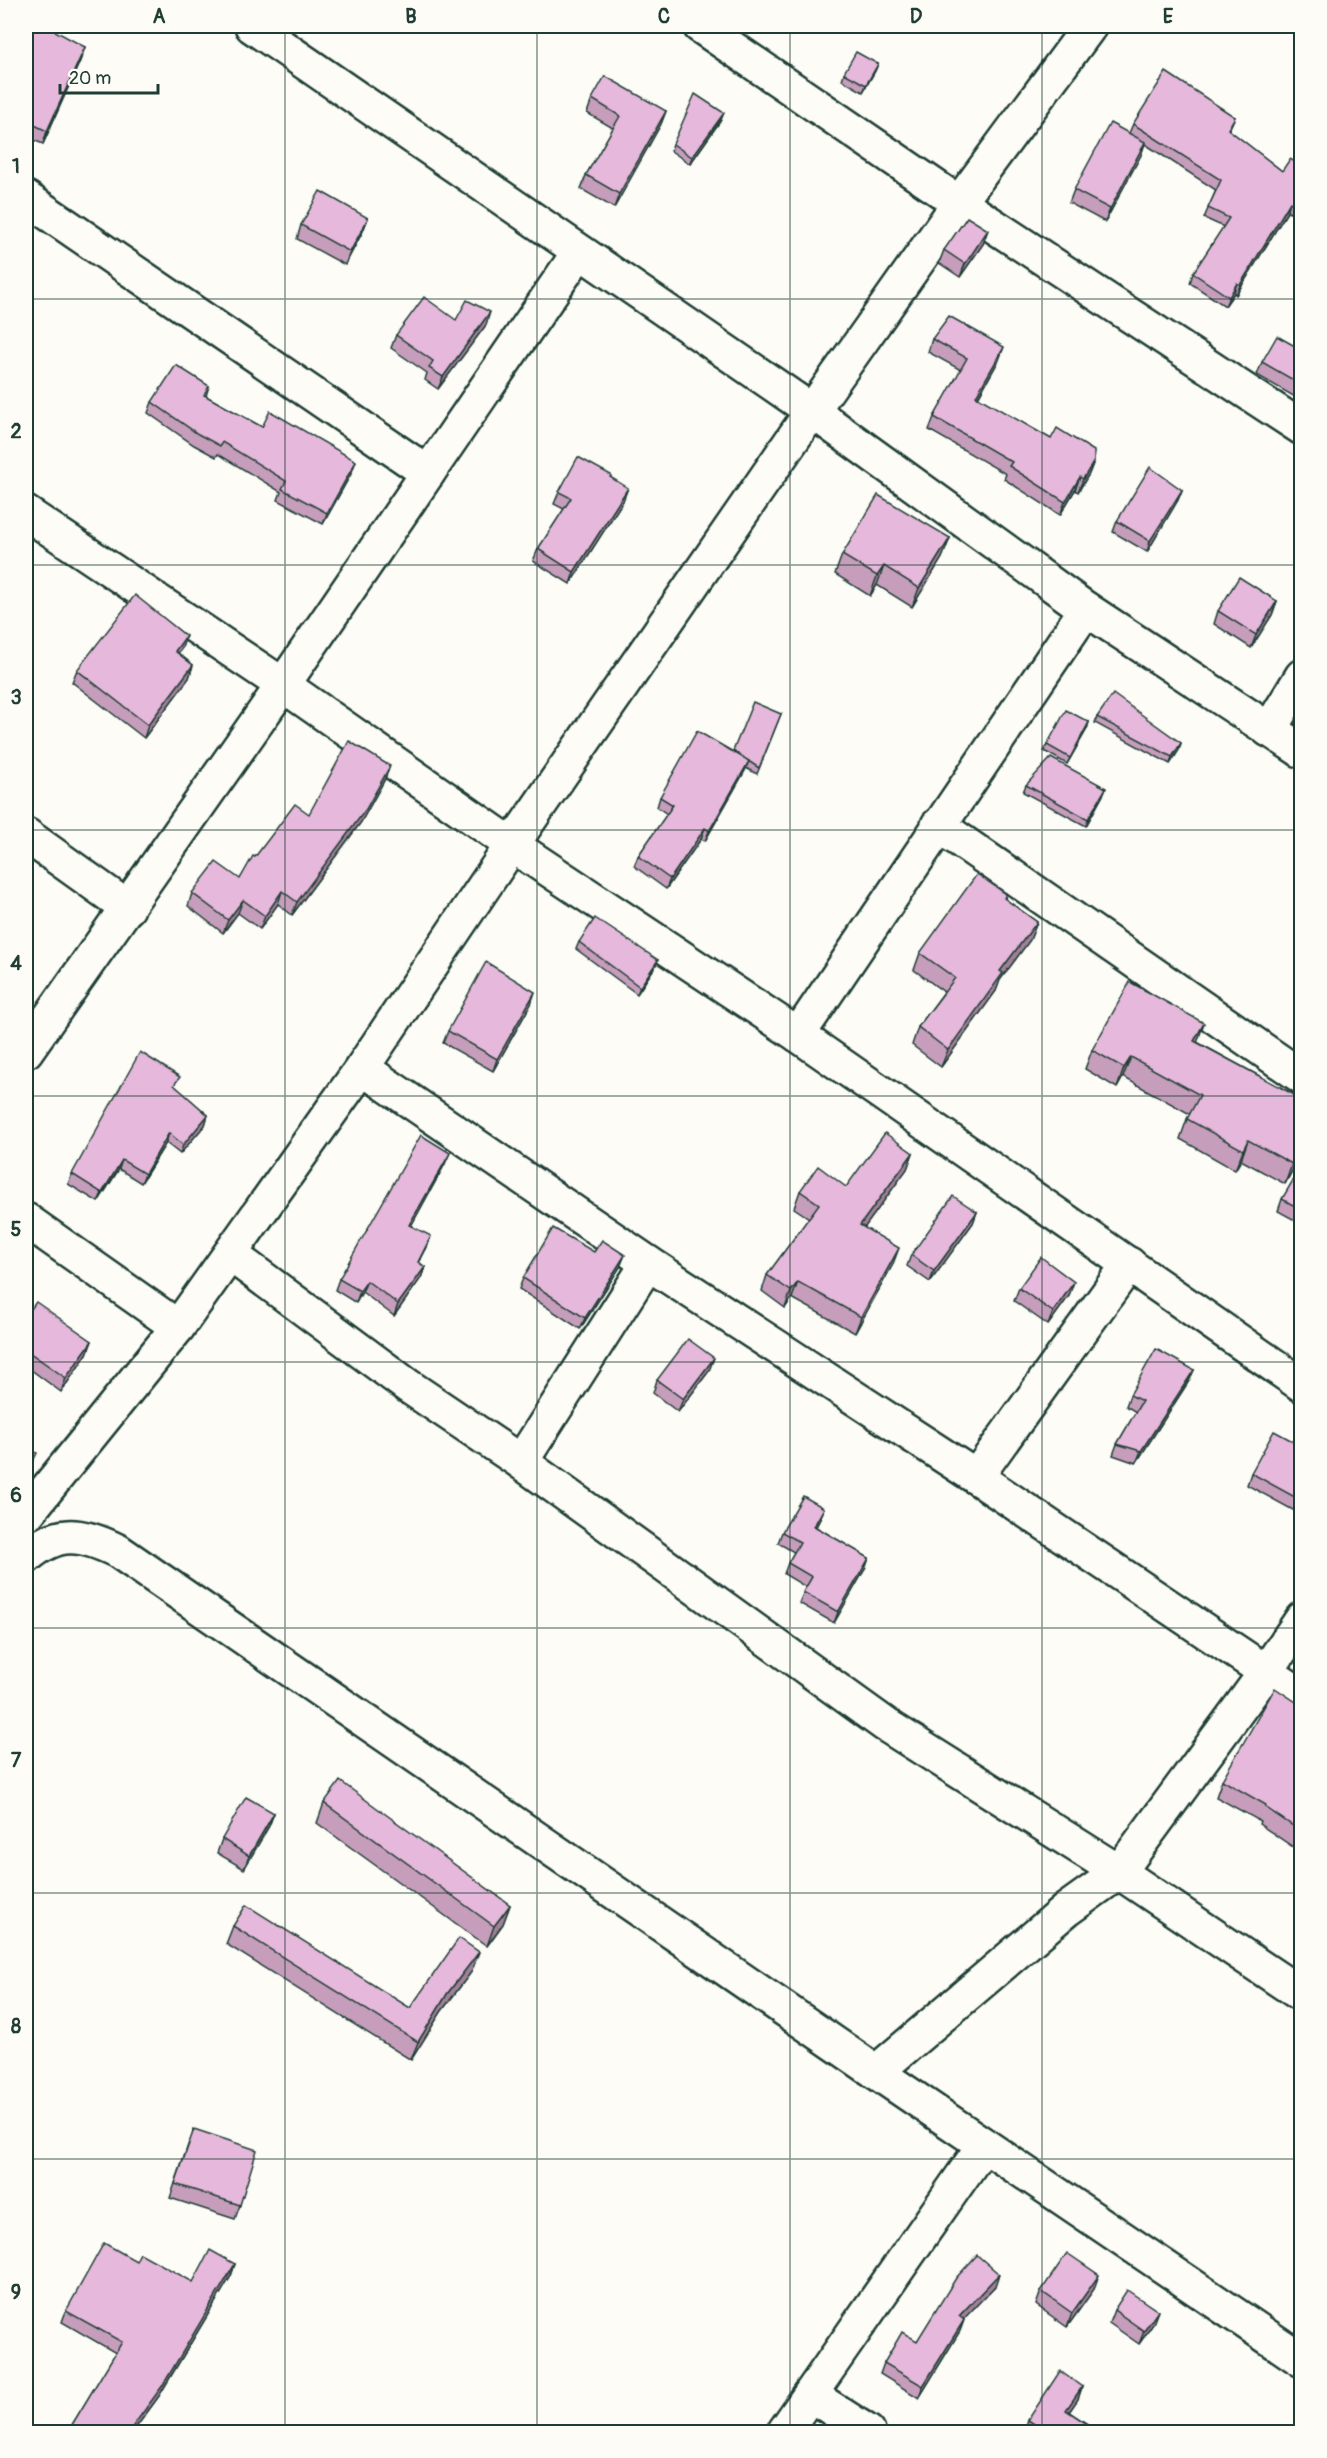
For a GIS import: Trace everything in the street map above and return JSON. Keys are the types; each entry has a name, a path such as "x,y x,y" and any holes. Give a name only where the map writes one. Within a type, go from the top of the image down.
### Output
{"street":[{"path":"700,26 958,203 1302,428"},
{"path":"26,1515 178,1327 362,1068 512,845 812,411 958,203 1090,26"},
{"path":"267,30 579,252 812,411 1086,609 1302,751"},
{"path":"26,198 428,473"},
{"path":"26,1051 283,685 579,252"},
{"path":"26,513 283,685 512,845 798,1035 1302,1385"},
{"path":"798,1035 1086,609"},
{"path":"1269,730 1302,676"},
{"path":"938,825 1302,1077"},
{"path":"26,835 128,908"},
{"path":"362,1068 648,1263 976,1477 1302,1696"},
{"path":"26,1220 178,1327"},
{"path":"230,1254 408,1386 521,1462 886,1725 1119,1872 1302,1995"},
{"path":"521,1462 648,1263"},
{"path":"976,1477 1129,1264"},
{"path":"31,1543 66,1536 94,1539 118,1551 876,2072 1302,2360"},
{"path":"876,2072 1066,1910 1119,1872 1266,1672 1302,1619"},
{"path":"784,2433 984,2145"},
{"path":"811,2395 868,2433"}],"building":[{"path":"26,26 46,26 85,47 47,131 26,121"},
{"path":"856,52 878,64 866,85 844,73"},
{"path":"1166,72 1235,117 1228,129 1282,171 1290,159 1302,166 1302,191 1293,204 1290,202 1240,285 1237,283 1229,297 1193,273 1229,218 1208,208 1221,180 1133,124"},
{"path":"605,76 666,111 619,194 586,175 620,116 592,99"},
{"path":"695,94 724,113 692,157 673,144"},
{"path":"1110,123 1145,142 1110,209 1074,190"},
{"path":"320,191 368,218 350,252 301,225"},
{"path":"967,217 988,230 965,264 944,250"},
{"path":"424,297 456,320 467,300 490,312 443,377 429,368 433,361 396,335"},
{"path":"949,316 1004,347 976,396 1051,439 1057,428 1094,451 1094,461 1083,479 1080,477 1065,502 1009,466 1012,462 934,417 967,358 932,339"},
{"path":"1277,336 1302,350 1302,385 1262,362"},
{"path":"176,365 209,386 204,395 262,427 270,411 356,461 327,513 282,489 286,481 222,442 220,446 198,434 152,402"},
{"path":"578,457 611,475 610,477 628,488 574,572 538,549 571,498 559,492"},
{"path":"1150,467 1182,490 1150,541 1117,521"},
{"path":"878,495 950,538 919,588 884,566 877,576 842,555"},
{"path":"1239,577 1277,601 1256,635 1218,611"},
{"path":"135,595 186,636 175,651 193,665 148,725 77,670"},
{"path":"1113,694 1181,743 1172,757 1097,717"},
{"path":"753,702 781,714 759,768 733,751"},
{"path":"1066,710 1089,722 1070,758 1047,745"},
{"path":"697,731 749,761 709,831 705,828 670,879 638,856 673,805 660,797"},
{"path":"349,741 390,766 366,809 297,902 282,891 265,916 243,900 228,920 192,893 216,862 240,879 253,856 255,857 295,804 309,814"},
{"path":"1051,758 1106,788 1088,819 1026,785"},
{"path":"977,874 1006,894 1004,898 1037,922 1000,971 1003,973 948,1050 918,1027 955,978 920,953"},
{"path":"595,918 658,960 640,987 579,942"},
{"path":"486,962 535,992 497,1059 448,1031"},
{"path":"1130,982 1204,1023 1194,1041 1302,1099 1302,1147 1292,1164 1248,1140 1243,1150 1187,1119 1200,1095 1131,1057 1124,1068 1092,1050"},
{"path":"140,1052 180,1077 174,1085 208,1115 183,1145 169,1133 145,1174 122,1160 102,1193 72,1174"},
{"path":"885,1133 913,1153 860,1225 899,1248 861,1317 798,1282 791,1291 767,1275 819,1204 800,1191 818,1166 846,1187"},
{"path":"421,1135 450,1153 409,1225 431,1236 418,1262 425,1267 398,1304 367,1281 360,1291 339,1279"},
{"path":"1299,1170 1302,1172 1302,1210 1282,1199"},
{"path":"953,1196 977,1212 934,1271 911,1255"},
{"path":"553,1228 594,1252 602,1240 625,1255 585,1318 523,1278"},
{"path":"1041,1257 1074,1282 1053,1312 1019,1288"},
{"path":"36,1302 92,1341 66,1378 26,1350 26,1316"},
{"path":"688,1339 714,1358 683,1399 657,1380"},
{"path":"1156,1349 1194,1370 1141,1451 1117,1444 1142,1401 1130,1395"},
{"path":"1274,1431 1302,1446 1302,1501 1251,1473"},
{"path":"26,1447 37,1453 26,1475"},
{"path":"803,1496 824,1508 814,1526 869,1558 838,1612 803,1592 812,1577 788,1563 800,1542 782,1532"},
{"path":"1275,1688 1302,1706 1302,1832 1265,1807 1266,1805 1222,1780"},
{"path":"340,1781 510,1905 494,1926 324,1803"},
{"path":"246,1797 274,1813 249,1856 222,1839"},
{"path":"246,1905 410,2008 459,1938 479,1952 447,1994 418,2042 233,1926"},
{"path":"194,2129 257,2150 240,2205 175,2184"},
{"path":"104,2243 136,2261 140,2253 193,2282 210,2250 235,2264 163,2385 128,2433 67,2433 122,2342 66,2311"},
{"path":"1067,2253 1099,2275 1072,2313 1041,2291"},
{"path":"977,2255 999,2274 959,2316 964,2320 923,2386 884,2363 902,2332 917,2341 956,2278"},
{"path":"1127,2290 1158,2311 1144,2331 1114,2310"},
{"path":"1060,2371 1082,2387 1066,2410 1101,2433 1048,2433 1028,2420"},
{"path":"846,2426 857,2433 841,2433"}]}
